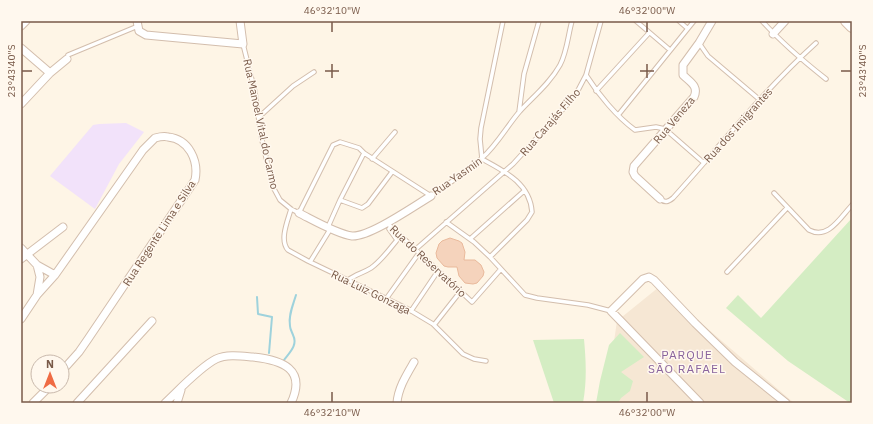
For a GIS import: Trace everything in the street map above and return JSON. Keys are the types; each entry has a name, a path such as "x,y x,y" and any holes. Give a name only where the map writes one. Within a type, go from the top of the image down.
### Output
{"street":[{"path":"21,26 26,21"},
{"path":"137,24 139,31 142,34 243,44 240,21"},
{"path":"699,43 712,21"},
{"path":"773,34 785,21"},
{"path":"846,21 852,26"},
{"name":"Rua Veneza","path":"660,199 635,176 633,172 634,166 694,97 696,92 694,84 685,77 682,72 683,65 699,43"},
{"path":"21,48 50,73"},
{"path":"21,104 67,57"},
{"name":"Rua Regente Lima e Silva","path":"21,320 37,295 55,276 143,150 155,138 168,137 180,141 189,150 195,160 197,171 195,180 85,343 70,361"},
{"name":"Rua Manoel Vital do Carmo","path":"299,213 329,228 352,236 360,235 389,225 431,196"},
{"path":"21,259 63,227"},
{"path":"21,248 37,265 55,276"},
{"path":"37,265 40,277 37,295"},
{"path":"700,403 611,311 643,279 651,278 735,362 786,403"},
{"path":"77,403 152,320"},
{"path":"165,403 207,364 218,358 236,356 276,360 287,366 295,376 297,388 291,403"},
{"path":"398,403 398,396 406,375 414,362"},
{"path":"177,403 181,389"},
{"path":"33,403 42,394"}],"lane":[{"path":"490,257 532,212 531,204 524,191 512,176 482,159 480,139 481,128 503,21"},
{"path":"519,112 524,74 539,21"},
{"name":"Rua Yasmin","path":"299,213 318,178 333,145 340,142 359,148 392,172 431,196 482,159 519,112 536,96 552,77 560,64 564,53 572,21"},
{"name":"Rua Carajás Filho","path":"416,249 522,154 575,96 586,75 601,21"},
{"path":"636,21 670,50"},
{"path":"680,21 687,28"},
{"path":"619,114 694,21"},
{"path":"762,21 773,34 826,79"},
{"path":"67,57 137,24"},
{"path":"596,91 649,33"},
{"path":"699,43 708,56 760,100"},
{"name":"Rua dos Imigrantes","path":"660,199 664,202 669,201 760,100 816,43"},
{"name":"Rua Manoel Vital do Carmo","path":"243,44 255,92 265,154 273,188 280,200 291,209 299,213"},
{"path":"259,117 293,86 314,72"},
{"path":"586,75 596,91 625,122 636,130 656,126 665,129 704,163"},
{"path":"372,158 395,132"},
{"path":"310,262 329,228 340,200 364,153"},
{"path":"340,200 362,208 368,204 392,172"},
{"path":"470,239 524,191"},
{"path":"774,193 809,230 820,233 829,229 852,206"},
{"path":"727,272 787,208"},
{"name":"Rua Luiz Gonzaga","path":"291,209 284,238 285,247 291,252 411,311 434,325 462,354 474,359 486,361"},
{"path":"446,222 470,239 490,257 525,295 588,305 611,311"},
{"path":"348,280 356,274 370,269 384,256 397,240 389,229 389,225"},
{"name":"Rua do Reservatório","path":"389,225 472,302 501,270"},
{"path":"386,299 420,253"},
{"path":"411,311 438,271"},
{"path":"434,325 460,292"}],"shaded area":[{"path":"126,123 144,132 119,164 95,209 50,176 93,125"},
{"path":"659,287 794,403 605,403 617,321"}],"green space":[{"path":"852,218 852,403 850,403 788,361 726,308 738,295 761,318"},
{"path":"620,333 644,357 621,372 633,381 630,391 621,398 618,403 596,403 609,345"},
{"path":"584,339 586,371 583,403 554,403 533,340"}],"building":[{"path":"450,238 462,243 465,252 464,260 475,260 481,265 484,272 483,276 477,283 465,283 459,276 457,267 444,266 437,258 436,253 439,244"}],"waterway":[{"path":"284,360 293,348 295,342 290,327 290,318 296,295"},
{"path":"257,297 258,314 272,317 269,353"}],"district":[{"name":"PARQUE SÃO RAFAEL","path":"687,361"}]}
